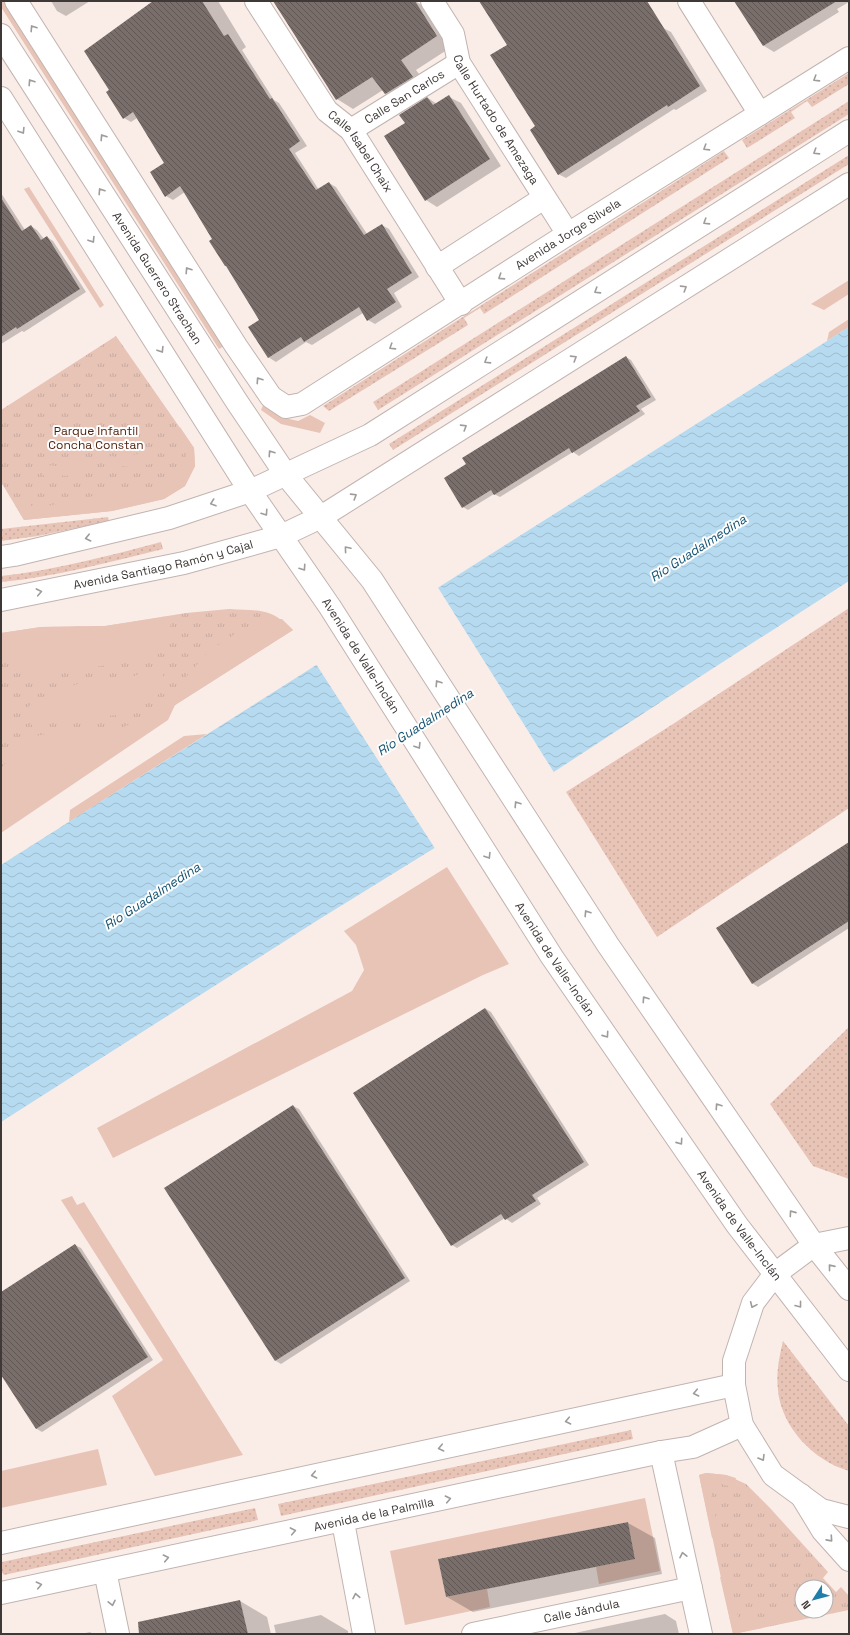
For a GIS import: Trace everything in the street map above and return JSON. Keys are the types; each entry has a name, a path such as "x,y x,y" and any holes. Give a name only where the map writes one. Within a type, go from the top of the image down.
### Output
{"main road":[{"name":"Avenida Jorge Silvela","path":"16,1 261,384 271,397 286,407 302,404 461,304 568,234 849,58"},
{"name":"Calle Isabel Chaix","path":"256,1 327,111 350,130 461,304"},
{"name":"Calle Hurtado de Amezaga","path":"432,1 453,34 459,63 568,234"},
{"path":"690,1 760,114"},
{"name":"Avenida Guerrero Strachan","path":"1,35 237,402 286,475 321,517"},
{"name":"Calle San Carlos","path":"350,130 459,63"},
{"path":"1,98 250,491 281,536"},
{"path":"1,557 169,518 250,491 370,435 849,131"},
{"path":"849,184 321,517 371,579 608,945 814,1245 849,1289"},
{"path":"437,267 544,198"},
{"name":"Avenida Santiago Ramón y Cajal","path":"1,600 179,564 281,536 321,517"},
{"name":"Avenida de Valle-Inclán","path":"281,536 330,607 552,957 737,1225 849,1370"},
{"path":"849,1238 814,1245 775,1274 753,1303 734,1361 734,1385 742,1425 773,1476 821,1510 849,1517"},
{"path":"1,1543 734,1385"},
{"name":"Avenida de la Palmilla","path":"1,1593 278,1534 343,1522 661,1452 693,1447 742,1425"},
{"path":"661,1452 700,1634"},
{"path":"801,1495 823,1531 849,1560"},
{"path":"343,1522 364,1634"},
{"path":"105,1571 118,1634"},
{"name":"Calle Jándula","path":"473,1634 691,1588"}],"green space":[{"path":"1,1 4,1 224,346 219,349 1,7"},
{"path":"849,73 849,84 812,107 807,101 791,112 795,118 747,148 742,140"},
{"path":"849,101 849,114 378,410 373,402"},
{"path":"724,151 729,158 484,314 480,308 464,318 468,325 329,411 323,406"},
{"path":"849,155 849,164 393,450 389,444"},
{"path":"29,187 104,305 100,308 24,189"},
{"path":"849,280 849,294 824,310 811,304"},
{"path":"849,319 849,327 827,341 829,332"},
{"name":"Parque Infantil Concha Constan","path":"116,336 194,448 195,466 185,486 164,499 112,511 24,520 1,482 1,410"},
{"path":"264,403 285,418 298,421 310,415 325,423 320,433 281,424 261,410"},
{"path":"180,427 194,448 195,466 185,486 164,499 112,511 24,520 15,505 26,498 34,509 111,492 130,494 178,479 186,458 185,451 173,432"},
{"path":"146,451 152,454 153,461 148,465 138,463 130,467 120,466 113,471 105,467 104,461 111,456 128,456"},
{"path":"83,460 90,462 90,469 85,473 75,472 67,476 58,475 50,479 43,475 42,469 48,465 56,466 66,463 74,464"},
{"path":"108,517 109,521 38,536 1,541 1,529"},
{"path":"161,542 163,549 62,573 1,582 1,576 61,566"},
{"path":"849,608 849,808 657,937 566,792 673,724"},
{"path":"229,609 256,610 271,614 278,617 293,630 1,816 1,633 41,627 105,626 186,613"},
{"path":"171,616 170,636 163,649 118,665 100,666 65,672 46,681 30,678 1,658 1,633 41,627 105,626"},
{"path":"282,619 293,630 175,705 168,720 1,833 1,768 29,737 77,729 121,728 138,721 172,698 186,677 209,651 260,620"},
{"path":"160,665 165,681 158,695 138,708 119,715 77,718 30,725 28,707 38,699 80,683 134,676"},
{"path":"1,684 13,709 12,730 1,745"},
{"path":"207,734 69,822 70,810 184,736"},
{"path":"447,867 509,964 483,975 113,1158 97,1128 352,991 364,970 356,945 344,931"},
{"path":"849,1027 849,1179 813,1166 770,1104"},
{"path":"72,1196 77,1205 84,1202 243,1455 155,1476 112,1396 163,1360 61,1200"},
{"path":"783,1341 849,1426 849,1471 836,1466 812,1451 802,1441 785,1417 780,1404 777,1384 778,1366"},
{"path":"631,1430 633,1439 281,1516 278,1504"},
{"path":"98,1449 107,1485 1,1508 1,1471"},
{"path":"706,1473 726,1475 746,1484 828,1572 823,1578 824,1579 794,1579 794,1619 806,1619 733,1634 699,1475"},
{"path":"706,1473 726,1475 736,1478 733,1487 708,1482 720,1536 712,1538 699,1475"},
{"path":"645,1498 660,1571 599,1584 596,1567 635,1558 628,1522 438,1559 446,1597 487,1589 490,1607 405,1625 390,1551"},
{"path":"255,1508 258,1520 4,1575 1,1571 2,1562"},
{"path":"729,1575 739,1621 761,1617 763,1628 733,1634 720,1577"},
{"path":"841,1587 849,1596 849,1610 834,1613 834,1590 836,1592"},
{"path":"834,1603 836,1603 841,1611 834,1612"},
{"path":"794,1611 794,1619 803,1619 769,1626 767,1616"}],"water":[{"name":"Río Guadalmedina","path":"849,327 849,581 488,815 318,920 1,1122 1,865"}],"pier":[{"path":"437,586 555,774 436,850 316,664"}],"building":[{"path":"153,1 202,1 224,36 228,34 270,99 272,98 300,141 289,149 316,190 329,182 364,235 382,224 412,273 387,289 396,302 367,321 359,307 304,342 301,337 268,358 248,327 259,320 209,241 212,239 180,186 165,197 150,172 164,163 133,112 123,119 106,92 109,90 84,51"},
{"path":"273,1 415,1 437,36 401,60 413,77 385,94 372,77 336,100"},
{"path":"479,1 647,1 700,86 668,107 667,105 558,175 530,130 535,126 490,55 507,45"},
{"path":"734,1 837,1 763,46"},
{"path":"449,95 490,159 425,201 384,136 405,123 399,115 427,97 433,105"},
{"path":"1,198 22,231 31,225 41,240 47,236 80,289 17,329 16,327 1,337"},
{"path":"626,356 651,397 636,406 640,411 572,453 569,448 494,495 491,490 462,508 444,478 466,464 462,458"},
{"path":"849,842 849,921 752,984 716,928"},
{"path":"485,1008 584,1162 532,1195 536,1201 505,1220 501,1214 451,1246 353,1093"},
{"path":"293,1105 405,1278 275,1361 164,1188"},
{"path":"75,1244 148,1357 36,1429 1,1375 1,1292"},
{"path":"628,1522 635,1559 446,1597 438,1559"},
{"path":"240,1600 248,1634 139,1634 138,1622"}]}
